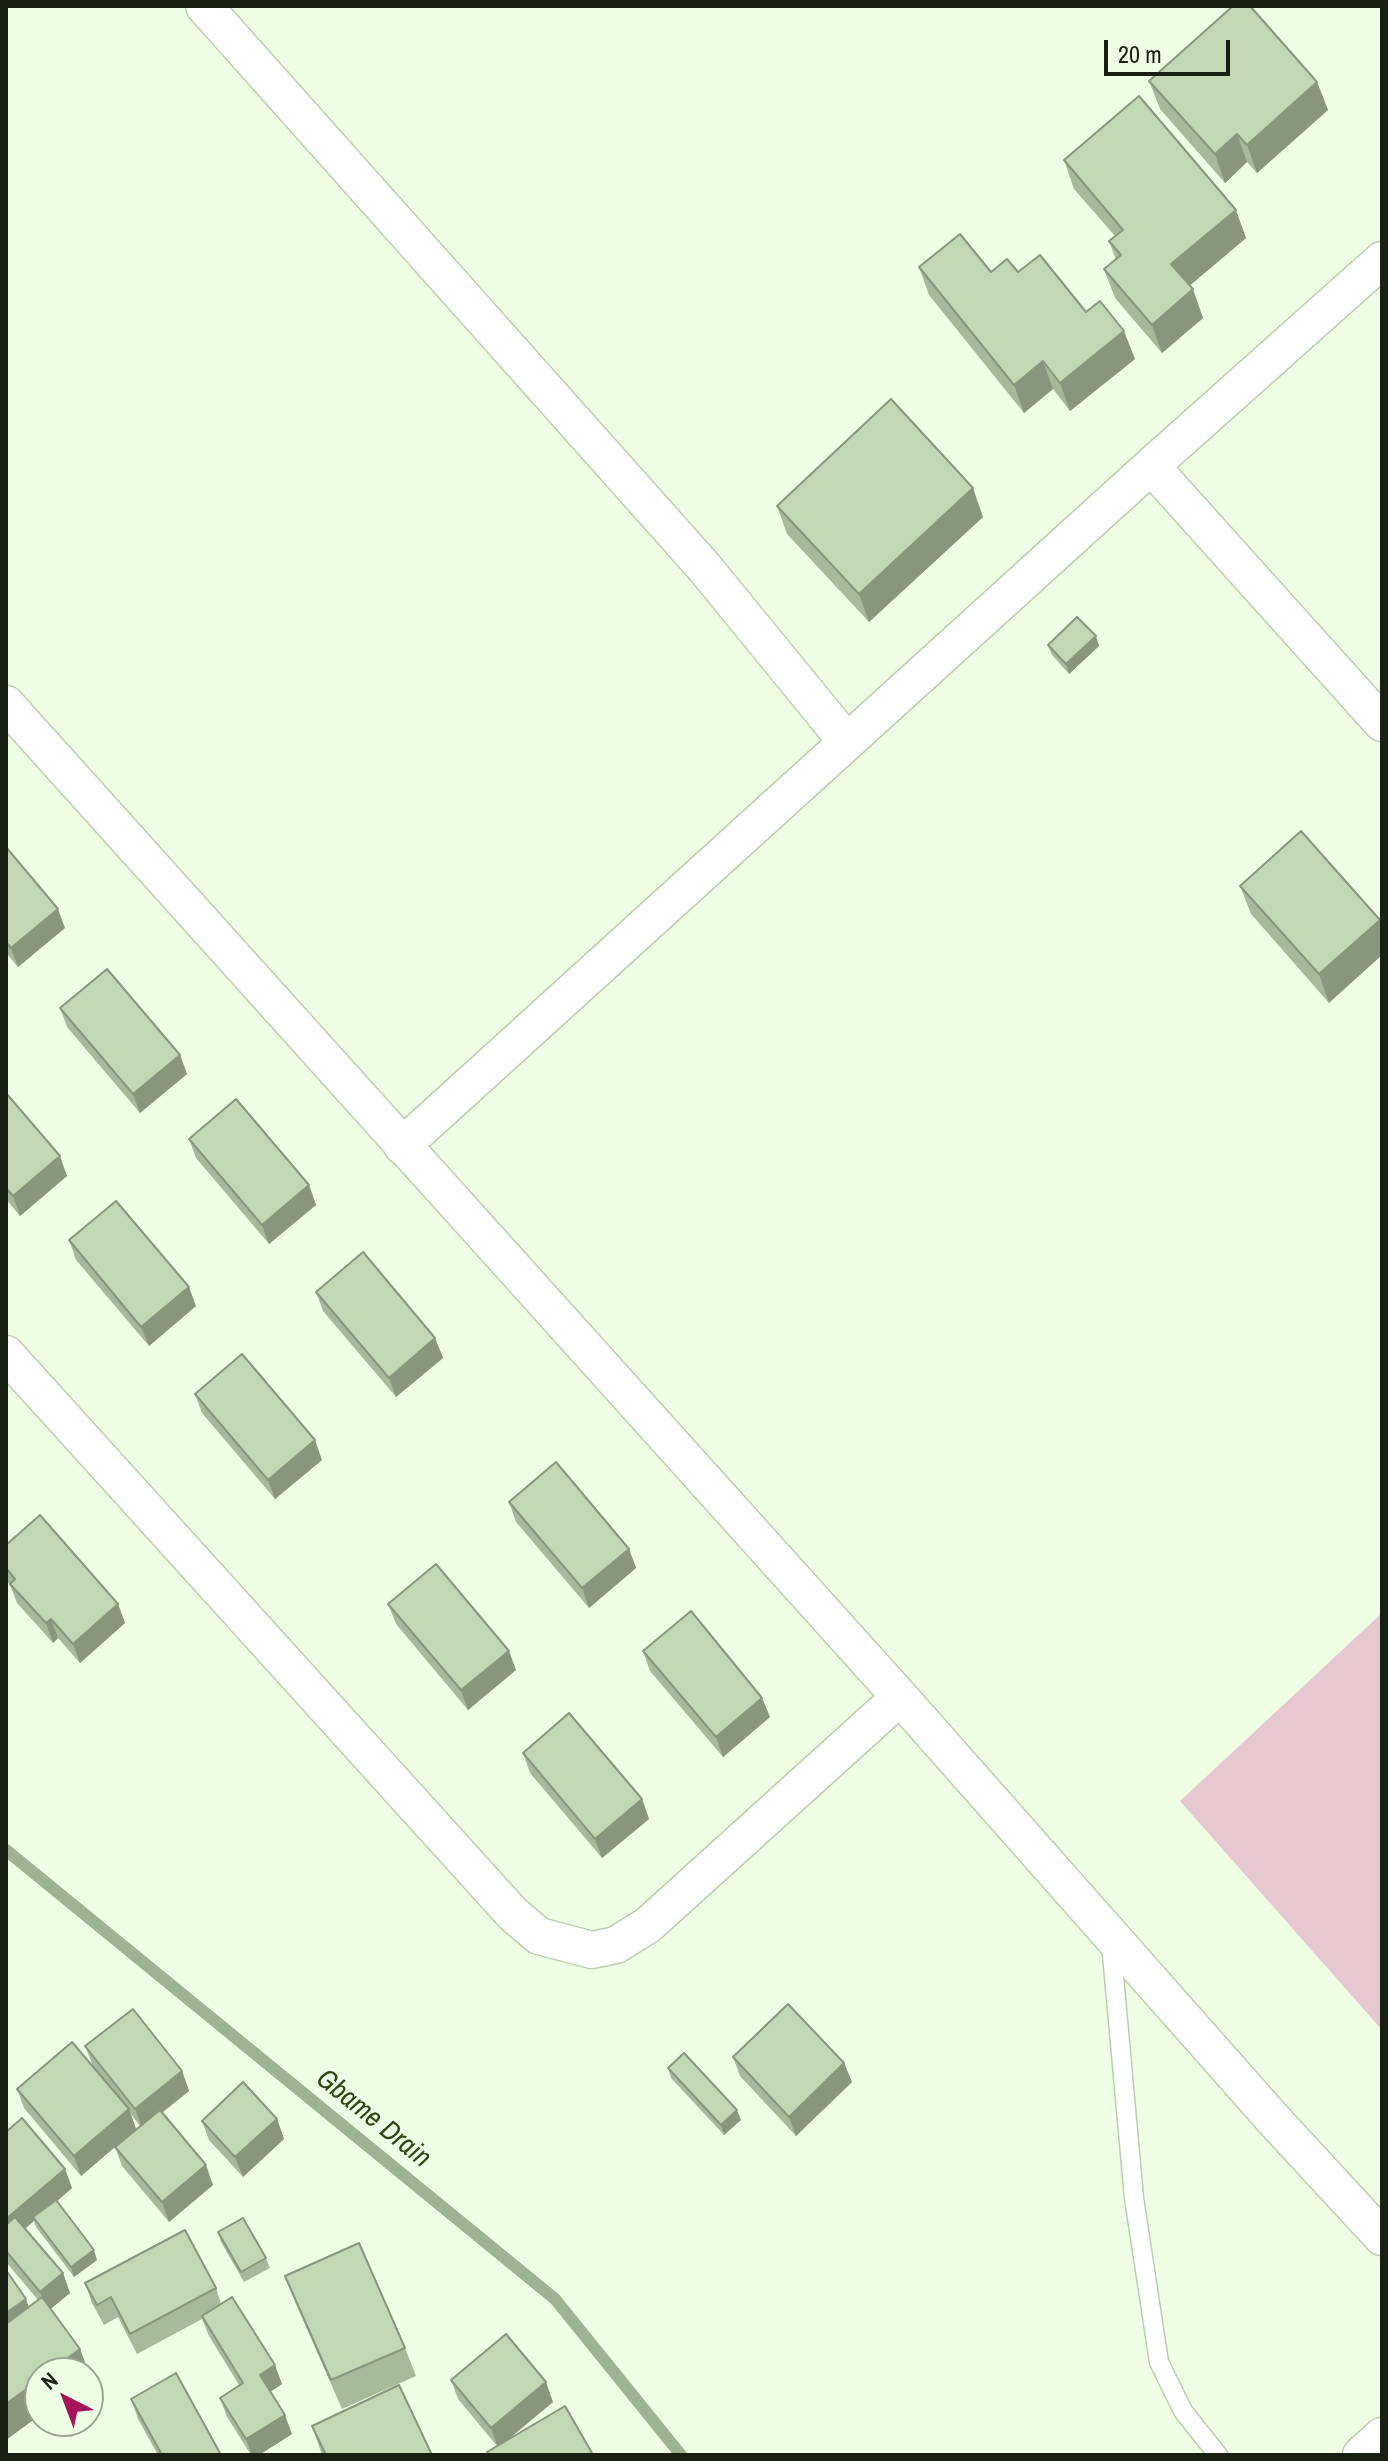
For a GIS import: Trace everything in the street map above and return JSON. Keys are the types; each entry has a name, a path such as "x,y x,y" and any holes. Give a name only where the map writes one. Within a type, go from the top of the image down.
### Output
{"street":[{"path":"204,6 704,567 847,742"},
{"path":"402,1146 1382,260"},
{"path":"1151,466 1382,723"},
{"path":"6,704 900,1697 1111,1939 1382,2237"},
{"path":"6,1354 513,1914 539,1936 592,1950 616,1945 648,1925 900,1697"},
{"path":"1361,2455 1382,2436"}],"lane":[{"path":"1111,1939 1134,2198 1159,2362 1183,2411 1218,2455"}],"shaded area":[{"path":"1382,1613 1382,2030 1180,1801"}],"building":[{"path":"1233,6 1250,6 1317,82 1247,145 1237,134 1215,154 1149,81"},
{"path":"1139,96 1236,210 1171,264 1193,289 1152,325 1104,269 1121,255 1109,241 1123,230 1064,160"},
{"path":"960,234 991,272 1007,259 1018,272 1040,255 1086,312 1100,301 1124,331 1060,383 1043,361 1014,385 919,267"},
{"path":"891,399 973,488 859,594 777,506"},
{"path":"1077,617 1096,636 1066,664 1048,645"},
{"path":"1301,831 1380,920 1319,974 1240,886"},
{"path":"6,847 58,909 11,948 6,942"},
{"path":"107,969 180,1055 133,1094 60,1008"},
{"path":"6,1093 60,1156 13,1196 6,1188"},
{"path":"236,1099 309,1185 262,1225 189,1139"},
{"path":"116,1201 189,1287 141,1327 69,1240"},
{"path":"363,1252 435,1338 389,1378 316,1292"},
{"path":"242,1354 315,1440 268,1480 195,1394"},
{"path":"556,1462 629,1549 582,1588 509,1502"},
{"path":"40,1515 118,1604 73,1644 51,1619 46,1623 10,1584 15,1579 6,1568 6,1545"},
{"path":"436,1564 509,1651 461,1690 388,1604"},
{"path":"691,1611 762,1698 716,1737 643,1651"},
{"path":"569,1713 642,1799 595,1839 523,1753"},
{"path":"788,2004 844,2063 789,2117 733,2057"},
{"path":"133,2009 182,2071 135,2109 85,2046"},
{"path":"72,2042 129,2109 74,2156 17,2089"},
{"path":"684,2053 737,2110 721,2125 668,2068"},
{"path":"243,2082 277,2119 235,2157 202,2121"},
{"path":"160,2110 206,2165 162,2202 115,2147"},
{"path":"22,2118 65,2169 6,2219 6,2132"},
{"path":"56,2200 94,2250 71,2267 33,2217"},
{"path":"15,2217 63,2273 40,2292 6,2251 6,2225"},
{"path":"243,2218 266,2258 241,2272 218,2232"},
{"path":"185,2230 216,2288 130,2334 111,2297 97,2305 85,2283"},
{"path":"359,2243 405,2348 331,2380 285,2276"},
{"path":"6,2270 26,2299 6,2313"},
{"path":"42,2297 80,2349 69,2357 24,2357 24,2391 6,2404 6,2324"},
{"path":"232,2297 275,2365 260,2375 285,2415 246,2439 220,2398 243,2383 202,2316"},
{"path":"506,2334 546,2382 491,2428 451,2380"},
{"path":"176,2373 221,2455 162,2455 131,2399"},
{"path":"399,2385 432,2455 326,2455 312,2426"},
{"path":"565,2406 592,2453 589,2455 490,2455 487,2452"}],"waterway":[{"name":"Gbame Drain","path":"6,1850 555,2299 681,2455"}]}
